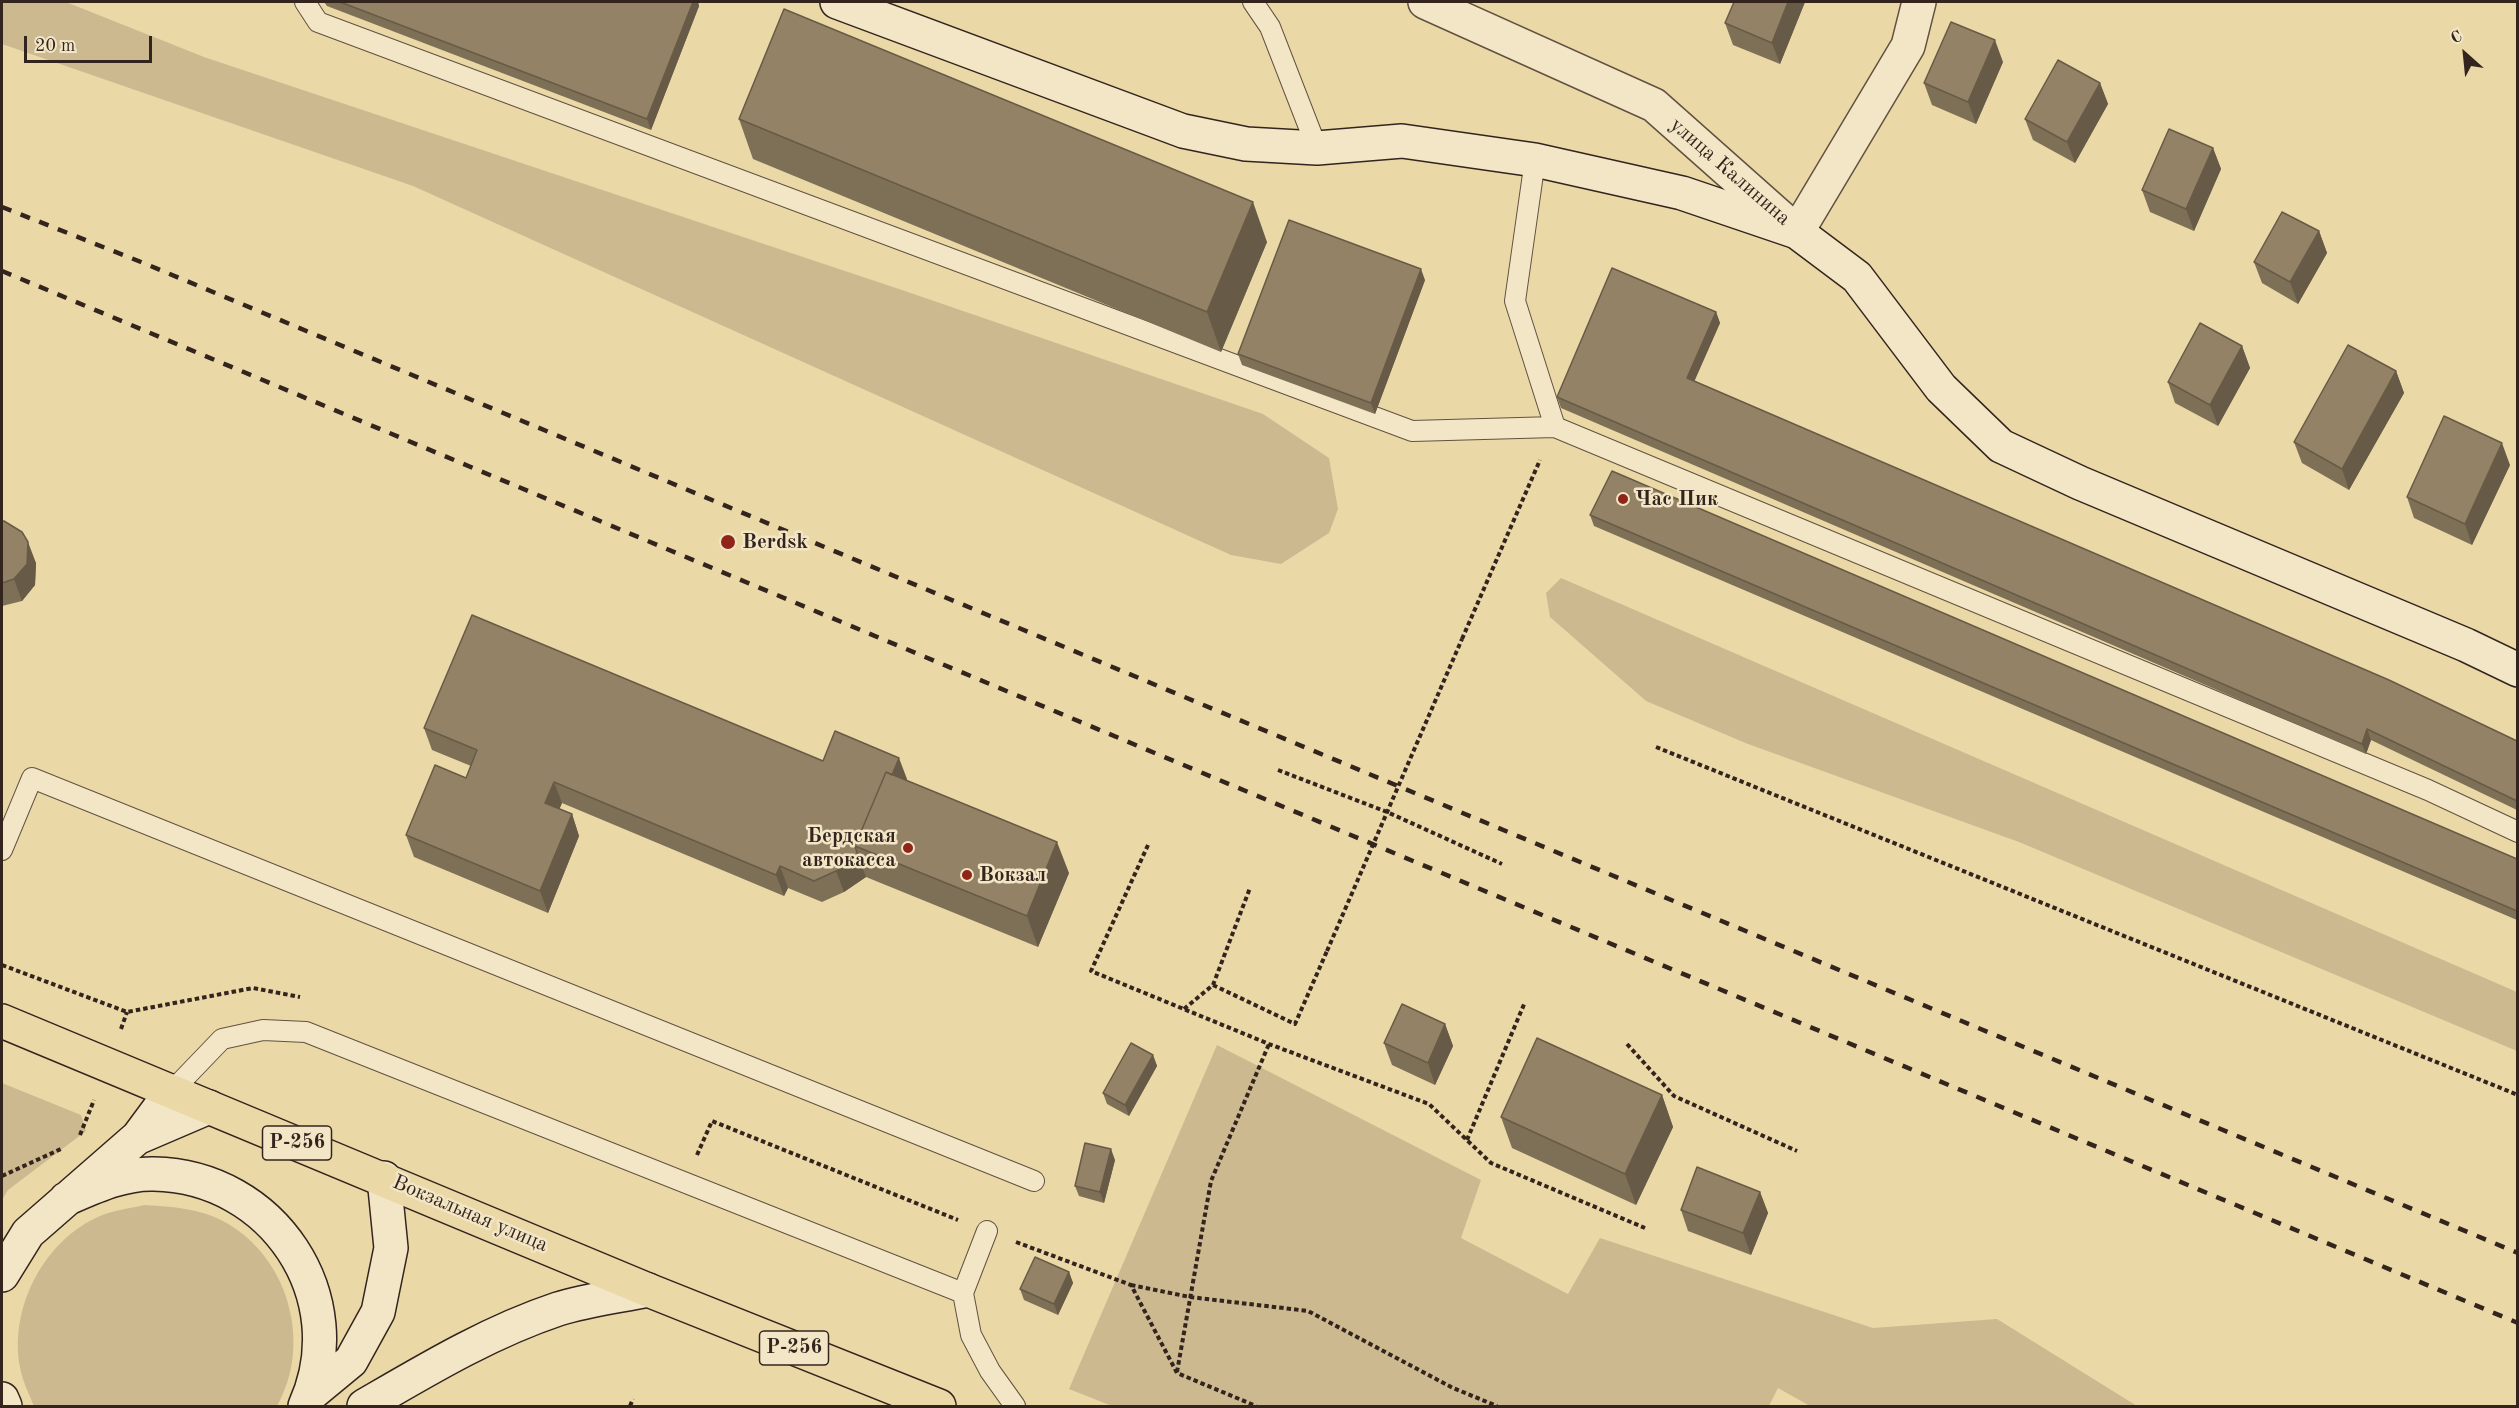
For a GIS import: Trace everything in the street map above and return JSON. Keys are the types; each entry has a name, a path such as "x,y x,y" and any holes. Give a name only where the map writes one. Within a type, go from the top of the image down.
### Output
{"highway":[{"name":"Вокзальная улица","path":"2,1021 384,1178 648,1290 939,1407"}],"street":[{"path":"837,2 1183,131 1246,144 1317,148 1402,141 1535,160 1682,193 1797,232 1857,277 1941,388 2001,446 2080,483 2466,645 2517,670"},
{"name":"улица Калинина","path":"1425,2 1654,105 1797,232 1908,45 1919,2"},
{"path":"2,1275 28,1233 138,1137 172,1091"},
{"path":"138,1137 210,1107"},
{"path":"66,1198 108,1181 153,1174 198,1179 239,1197 275,1225 301,1262 317,1305 320,1349 308,1400"},
{"path":"308,1400 351,1361 378,1312 391,1248 384,1178"},
{"path":"364,1407 432,1366 491,1336 559,1309 648,1290"},
{"path":"2,1399 4,1407"}],"lane":[{"path":"305,2 318,22 1412,431 1555,427 2428,790 2517,832"},
{"path":"1253,2 1270,27 1317,148"},
{"path":"1535,160 1515,301 1555,427"},
{"path":"2,850 32,778 1034,1181"},
{"path":"172,1091 222,1039 263,1030 306,1032 963,1293"},
{"path":"987,1231 963,1293 971,1335 990,1371 1015,1407"}],"path":[{"path":"1213,985 1295,1024 1529,486"},
{"path":"1656,747 2517,1095"},
{"path":"1278,770 1387,812 1502,864"},
{"path":"1148,845 1091,972 1269,1044 1429,1104 1491,1163 1645,1228"},
{"path":"1183,1009 1213,985 1250,888"},
{"path":"1467,1140 1525,1002"},
{"path":"76,1142 127,1012"},
{"path":"1177,1373 1211,1181 1269,1044"},
{"path":"1627,1044 1674,1096 1797,1151"},
{"path":"2,1176 66,1147"},
{"path":"987,1231 1131,1285 1190,1297 1308,1311 1453,1388 1497,1407"},
{"path":"1131,1285 1177,1373 1256,1407"},
{"path":"630,1407 633,1400"}],"shaded area":[{"path":"2,2 66,2 204,57 899,289 1263,414 1329,458 1338,509 1329,533 1281,564 1231,555 413,186 2,44"},
{"path":"1561,578 2517,992 2517,1051 2019,842 1748,744 1646,701 1550,617 1546,593"},
{"path":"1217,1045 1481,1180 1461,1238 1568,1294 1600,1238 1873,1328 1997,1319 2137,1406 1810,1406 1778,1388 1769,1406 1112,1406 1069,1389"},
{"path":"2,1083 81,1115 86,1131 8,1190 2,1200"},
{"path":"145,1205 191,1210 213,1216 233,1227 253,1243 269,1263 290,1309 293,1333 293,1358 287,1383 277,1406 34,1406 21,1372 18,1345 20,1322 35,1278 62,1241 80,1227 105,1214"}],"building":[{"path":"340,2 693,2 647,119"},
{"path":"1734,2 1788,2 1772,43 1725,23"},
{"path":"784,9 1253,202 1207,312 739,119"},
{"path":"1951,22 1995,40 1968,102 1924,83"},
{"path":"2058,60 2100,83 2067,142 2025,119"},
{"path":"2169,129 2213,148 2186,209 2142,190"},
{"path":"2282,212 2319,231 2290,282 2254,262"},
{"path":"1289,220 1421,269 1371,403 1238,354"},
{"path":"1612,268 1716,312 1687,378 2389,680 2517,741 2517,801 2367,729 2362,744 1557,397"},
{"path":"2200,323 2242,346 2210,405 2168,382"},
{"path":"2348,345 2396,371 2342,469 2294,442"},
{"path":"2444,416 2502,443 2465,524 2407,497"},
{"path":"1612,471 2517,859 2517,911 1590,515"},
{"path":"2,521 22,532 28,542 27,564 14,579 2,583"},
{"path":"472,615 823,761 835,731 899,758 892,775 886,772 855,846 858,856 836,871 814,881 780,866 776,875 554,782 545,803 572,814 540,891 406,835 435,765 466,778 477,750 424,728"},
{"name":"Вокзал","path":"886,772 1057,842 1027,916 855,846"},
{"path":"1402,1004 1445,1024 1428,1063 1384,1043"},
{"path":"1537,1038 1662,1095 1625,1174 1501,1117"},
{"path":"1131,1043 1153,1055 1125,1105 1103,1093"},
{"path":"1085,1143 1111,1149 1100,1192 1075,1186"},
{"path":"1697,1167 1760,1192 1743,1233 1681,1210"},
{"path":"1035,1257 1069,1272 1054,1304 1020,1289"}],"railway":[{"path":"2,207 141,262 2518,1253"},
{"path":"2,271 2518,1323"}],"place":[{"name":"Час Пик","path":"1623,499"},
{"name":"Berdsk","path":"728,542"},
{"name":"Бердская автокасса","path":"908,848"},
{"name":"Вокзал","path":"967,875"}]}
